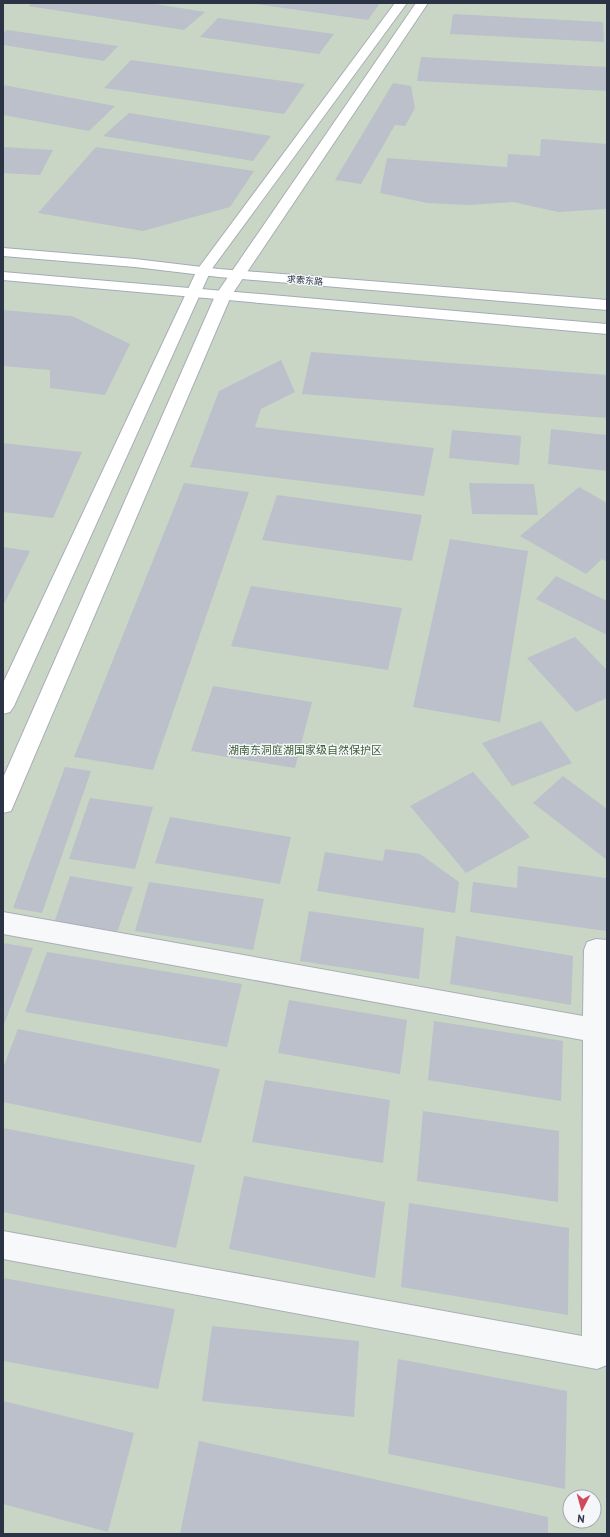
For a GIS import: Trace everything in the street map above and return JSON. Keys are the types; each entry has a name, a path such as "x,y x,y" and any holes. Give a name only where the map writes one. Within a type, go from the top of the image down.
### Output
{"main road":[{"path":"3,706 204,270 401,3"},
{"path":"3,804 223,296 422,3"},
{"name":"求索东路","path":"3,252 237,274 607,305"},
{"path":"3,276 607,329"}],"street":[{"path":"3,923 601,1031"},
{"path":"3,1245 602,1355 601,1031 596,950 607,952"}],"green space":[{"name":"湖南东洞庭湖国家级自然保护区","path":"3,3 607,3 607,1534 3,1534"}],"building":[{"path":"32,3 149,3 205,12 184,30 28,6"},
{"path":"248,3 380,3 368,20"},
{"path":"453,14 603,22 604,42 450,34"},
{"path":"218,18 334,34 319,54 200,37"},
{"path":"7,30 118,46 104,61 3,45 3,33"},
{"path":"421,57 607,67 607,91 417,81"},
{"path":"131,60 305,84 284,114 104,88"},
{"path":"393,83 411,86 415,108 405,126 395,125 361,184 335,180"},
{"path":"3,85 115,106 89,131 3,115"},
{"path":"129,113 271,136 253,161 103,136"},
{"path":"541,139 607,144 607,209 558,212 513,202 469,205 427,203 380,193 387,158 507,167 508,154 540,156"},
{"path":"3,147 53,150 40,175 3,173"},
{"path":"96,147 254,171 230,207 143,231 38,213"},
{"path":"3,310 72,316 130,344 105,395 50,388 50,370 3,366"},
{"path":"311,352 607,375 607,418 302,394"},
{"path":"281,360 295,392 261,409 255,427 434,448 424,496 190,467 219,391"},
{"path":"551,429 607,435 607,471 548,464"},
{"path":"452,430 521,436 519,465 449,458"},
{"path":"3,443 82,452 53,518 3,512"},
{"path":"184,483 249,492 153,770 74,757"},
{"path":"469,483 534,484 538,515 472,514"},
{"path":"579,487 607,503 607,562 602,559 586,574 520,536"},
{"path":"277,495 422,515 412,561 262,540"},
{"path":"450,539 528,551 500,722 413,707"},
{"path":"3,547 30,551 3,606"},
{"path":"556,576 607,601 607,635 536,599"},
{"path":"251,586 402,608 388,670 231,646"},
{"path":"575,637 607,670 607,698 576,712 527,658"},
{"path":"213,686 312,702 295,768 191,751"},
{"path":"541,721 572,763 512,786 482,743"},
{"path":"65,767 91,771 42,913 13,908"},
{"path":"473,772 530,837 466,873 410,806"},
{"path":"563,776 607,809 607,860 533,803"},
{"path":"90,798 153,807 135,869 69,859"},
{"path":"170,817 291,837 280,884 155,863"},
{"path":"385,849 420,854 459,882 455,913 317,891 325,852 383,861"},
{"path":"518,866 606,878 606,931 470,912 473,882 517,888"},
{"path":"70,876 133,887 116,935 54,923"},
{"path":"149,882 264,899 253,950 135,931"},
{"path":"309,911 424,928 419,979 300,961"},
{"path":"456,936 573,956 571,1005 450,984"},
{"path":"3,943 33,948 3,1027"},
{"path":"47,952 242,984 227,1047 25,1012"},
{"path":"289,1000 407,1020 400,1074 278,1053"},
{"path":"434,1021 563,1041 561,1101 428,1080"},
{"path":"18,1029 220,1069 201,1143 3,1102 3,1068"},
{"path":"265,1080 390,1100 383,1163 252,1142"},
{"path":"423,1111 559,1131 558,1202 417,1181"},
{"path":"3,1128 195,1165 176,1248 3,1212"},
{"path":"244,1176 385,1202 375,1278 229,1249"},
{"path":"409,1203 569,1228 568,1315 401,1287"},
{"path":"3,1278 175,1309 158,1389 3,1361"},
{"path":"212,1326 359,1341 354,1417 202,1401"},
{"path":"398,1359 567,1391 565,1489 388,1454"},
{"path":"3,1401 134,1433 108,1532 3,1504"},
{"path":"199,1441 548,1517 548,1534 180,1534"}]}
